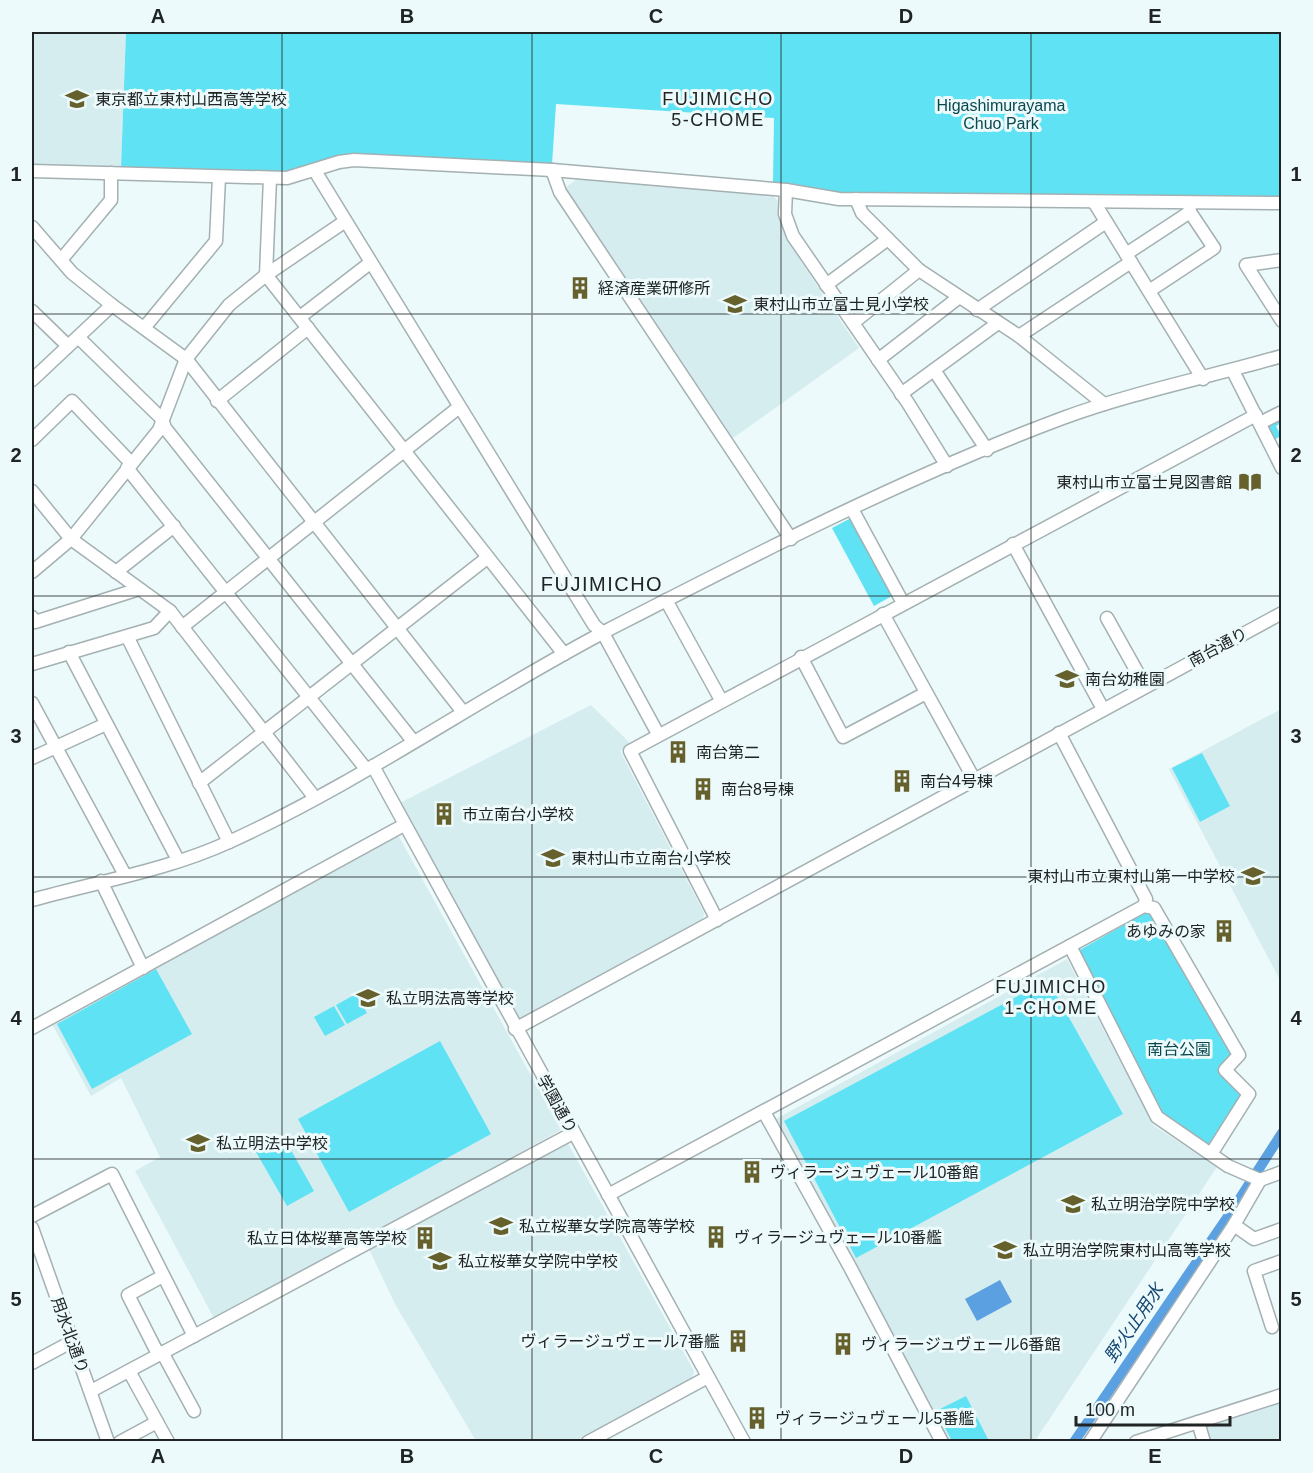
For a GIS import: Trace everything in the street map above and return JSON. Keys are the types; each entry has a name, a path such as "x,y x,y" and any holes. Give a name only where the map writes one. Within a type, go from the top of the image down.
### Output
{"street":[{"path":"32,171 287,178 339,162 354,160 552,170 786,190 839,199 1094,202 1189,207 1281,203"},
{"path":"552,170 560,192 791,539"},
{"path":"315,171 458,408 594,625 603,633 658,734"},
{"path":"61,260 111,200 111,173"},
{"path":"144,328 216,241 219,177"},
{"path":"270,178 266,274 564,654"},
{"path":"786,190 785,214 793,236 901,394 947,466"},
{"path":"856,199 862,213 919,270 958,298 1019,336 1104,404"},
{"path":"1094,202 1203,379"},
{"path":"1019,336 1129,258 1189,207"},
{"path":"1149,291 1214,249 1189,207"},
{"path":"32,572 71,539 159,430 186,358 229,305 266,274 344,222"},
{"path":"977,310 1106,222"},
{"path":"32,227 36,241 112,305 186,358 217,401 463,712"},
{"path":"826,285 888,239"},
{"path":"1281,260 1246,265 1281,321"},
{"path":"300,317 370,263"},
{"path":"853,323 919,270"},
{"path":"878,360 958,298"},
{"path":"32,380 112,305"},
{"path":"32,310 68,346"},
{"path":"901,394 998,323"},
{"path":"217,401 308,328"},
{"path":"78,337 162,419 165,428 413,741"},
{"path":"32,900 178,860 229,842 315,798 564,654 666,600 852,509 947,466 1104,404 1233,371 1281,356"},
{"path":"934,370 987,450"},
{"path":"1233,371 1281,468"},
{"name":"学園通り","path":"32,440 72,402 129,466 309,697 370,767 744,1442"},
{"path":"182,627 458,408"},
{"path":"717,920 630,751 1013,544 1258,419 1281,412"},
{"path":"34,498 71,539 170,611 315,798"},
{"path":"852,509 903,603"},
{"path":"116,572 174,526"},
{"path":"1013,544 1103,709"},
{"path":"199,783 487,558"},
{"path":"32,617 35,622 139,589"},
{"path":"666,600 721,700"},
{"path":"32,664 69,652 128,638 154,628 170,611"},
{"name":"南台通り","path":"515,1029 1281,613"},
{"path":"883,614 974,779"},
{"path":"1107,618 1145,686"},
{"path":"128,638 229,842"},
{"path":"69,652 178,860"},
{"path":"801,657 843,737 926,693"},
{"path":"32,703 125,875"},
{"path":"32,758 106,724"},
{"path":"1059,733 1146,899 1144,906"},
{"path":"32,1028 404,825"},
{"path":"101,881 143,968"},
{"path":"608,1195 1144,906 1154,908 1239,1055 1225,1070 1249,1094 1211,1154"},
{"path":"1070,946 1157,1117 1211,1154 1254,1178 1281,1172"},
{"path":"764,1112 851,1269 942,1442"},
{"path":"91,1391 573,1133"},
{"path":"32,1216 112,1174 194,1336"},
{"path":"1090,1442 1234,1225 1254,1178"},
{"path":"1234,1225 1254,1239 1281,1229"},
{"name":"用水北通り","path":"32,1228 108,1442"},
{"path":"1272,1327 1254,1270 1281,1261"},
{"path":"163,1276 128,1295 194,1411"},
{"path":"32,1363 72,1341"},
{"path":"129,1371 168,1442"},
{"path":"588,1442 708,1377"},
{"path":"1136,1442 1281,1395"},
{"path":"120,1442 157,1422"},
{"path":"1198,1422 1204,1442"}],"shaded area":[{"name":"東京都立東村山西高等学校","path":"32,32 126,32 121,168 32,167"},
{"name":"東村山市立富士見小学校","path":"581,176 772,195 778,201 782,219 800,260 859,348 729,441 565,188"},
{"name":"東村山市立南台小学校","path":"591,705 630,743 620,751 704,913 703,920 518,1024 400,803"},
{"name":"東村山市立東村山第一中学校","path":"1281,709 1281,982 1169,769"},
{"path":"398,835 561,1130 215,1320 135,1171 160,1157 121,1078 91,1096 51,1022"},
{"path":"1067,959 1153,1125 1217,1167 1035,1441 945,1441 774,1120"},
{"path":"566,1140 694,1371 692,1379 577,1441 476,1441 395,1304 369,1249"},
{"path":"1000,1280 1012,1302 977,1321 965,1299"},
{"path":"1281,1402 1281,1441 1208,1441 1205,1430 1208,1425"}],"green space":[{"name":"Higashimurayama Chuo Park","path":"126,32 1281,32 1281,197 831,194 773,182 774,118 556,104 552,164 363,155 287,175 121,168"},
{"path":"1281,412 1281,423 1276,426 1281,436 1268,443 1260,427"},
{"path":"851,518 892,596 874,606 832,528"},
{"path":"1202,753 1230,806 1200,822 1172,768"},
{"name":"南台公園","path":"1145,913 1152,913 1233,1054 1220,1070 1245,1094 1211,1147 1159,1110 1078,951"},
{"path":"156,969 192,1034 92,1089 57,1024"},
{"path":"1048,980 1123,1114 856,1258 784,1121"},
{"path":"356,994 367,1013 347,1024 336,1005"},
{"path":"334,1006 345,1025 325,1036 314,1017"},
{"path":"440,1041 491,1134 349,1212 298,1119"},
{"path":"283,1136 314,1191 287,1206 256,1152"},
{"path":"966,1396 989,1441 952,1441 936,1411"}],"waterway":[{"name":"野火止用水","path":"1074,1442 1282,1133"}],"place":[{"name":"東京都立東村山西高等学校","path":"77,99"},
{"name":"経済産業研修所","path":"580,288"},
{"name":"東村山市立富士見小学校","path":"735,304"},
{"name":"東村山市立富士見図書館","path":"1250,482"},
{"name":"南台幼稚園","path":"1067,679"},
{"name":"南台第二","path":"678,752"},
{"name":"南台4号棟","path":"902,781"},
{"name":"南台8号棟","path":"703,789"},
{"name":"市立南台小学校","path":"444,814"},
{"name":"東村山市立南台小学校","path":"553,858"},
{"name":"東村山市立東村山第一中学校","path":"1253,876"},
{"name":"あゆみの家","path":"1224,931"},
{"name":"私立明法高等学校","path":"368,998"},
{"name":"私立明法中学校","path":"198,1143"},
{"name":"ヴィラージュヴェール10番館","path":"752,1172"},
{"name":"私立明治学院中学校","path":"1073,1204"},
{"name":"私立桜華女学院高等学校","path":"501,1226"},
{"name":"ヴィラージュヴェール10番艦","path":"716,1237"},
{"name":"私立日体桜華高等学校","path":"425,1238"},
{"name":"私立明治学院東村山高等学校","path":"1005,1250"},
{"name":"私立桜華女学院中学校","path":"440,1261"},
{"name":"ヴィラージュヴェール7番艦","path":"738,1341"},
{"name":"ヴィラージュヴェール6番館","path":"843,1344"},
{"name":"ヴィラージュヴェール5番艦","path":"757,1418"}],"district":[{"name":"FUJIMICHO 5-CHOME","path":"718,109"},
{"name":"FUJIMICHO","path":"602,584"},
{"name":"FUJIMICHO 1-CHOME","path":"1051,997"}]}
